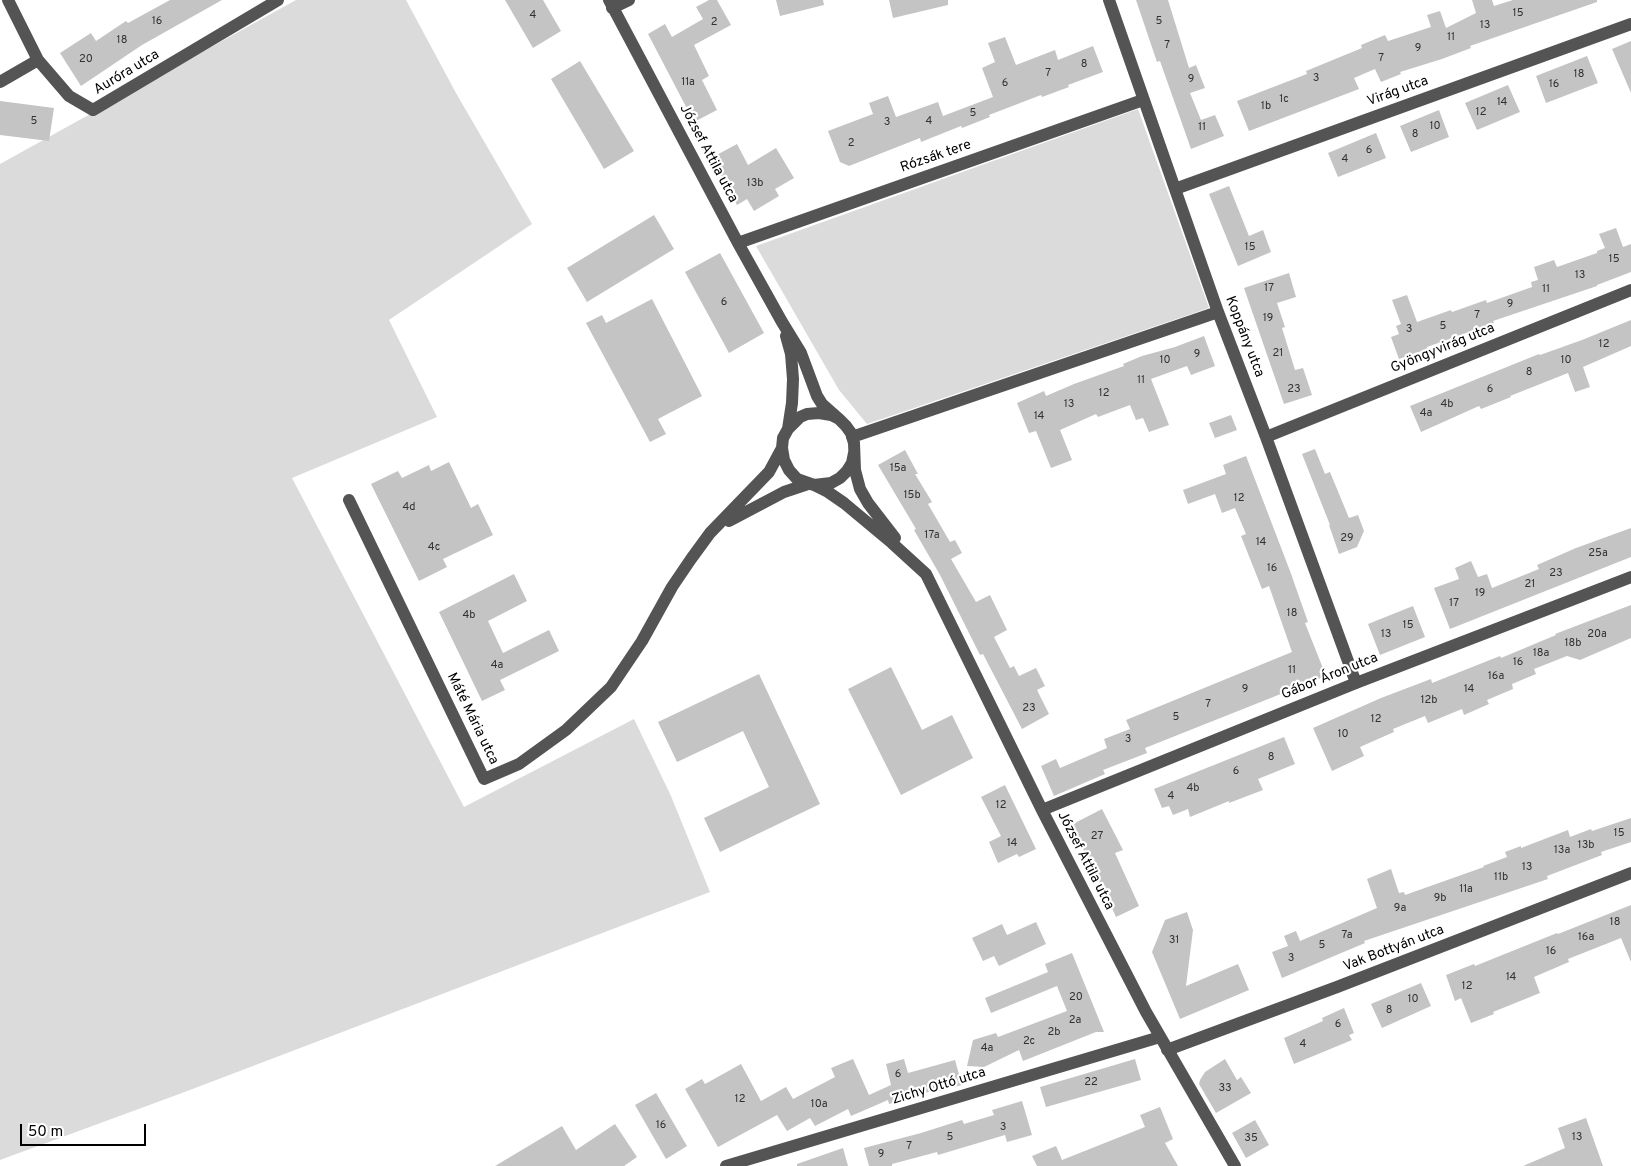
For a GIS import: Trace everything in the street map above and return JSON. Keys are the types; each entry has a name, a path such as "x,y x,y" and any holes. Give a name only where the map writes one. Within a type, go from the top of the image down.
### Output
{"street":[{"path":"0,82 38,60 8,0"},
{"name":"Auróra utca","path":"38,60 69,96 93,110 278,0"},
{"path":"611,4 629,0"},
{"name":"Koppány utca","path":"1109,0 1218,312 1356,683"},
{"name":"József Attila utca","path":"611,4 738,243 801,353 817,396 822,404 846,426 852,437 857,480 868,502 918,566"},
{"name":"Virág utca","path":"1176,189 1631,24"},
{"name":"Rózsák tere","path":"738,243 1143,100"},
{"name":"Gyöngyvirág utca","path":"1266,437 1631,290"},
{"path":"852,437 1218,312"},
{"path":"782,322 791,354 793,379 788,430"},
{"path":"782,448 783,438 794,422 808,414 819,412 839,419"},
{"name":"József Attila utca","path":"782,448 784,460 789,470 797,478 828,492 844,503 926,574 1042,810 1141,1004 1235,1166"},
{"name":"Máté Mária utca","path":"349,500 484,779 519,764 566,730 611,687 642,641 672,587 710,533 769,472 782,448"},
{"path":"811,484 831,483 840,478 852,462 854,453"},
{"name":"Máté Mária utca","path":"710,533 741,513 771,498 811,484"},
{"name":"Gábor Áron utca","path":"1042,810 1356,683 1631,577"},
{"name":"Vak Bottyán utca","path":"1167,1050 1631,874"},
{"name":"Zichy Ottó utca","path":"726,1166 1160,1036"}],"shaded area":[{"path":"296,0 406,0 456,93 532,224 389,320 437,417 292,478 464,807 634,719 671,796 710,892 182,1093 0,1160 0,164"},
{"path":"1138,109 1209,308 867,424 839,390 756,246"}],"building":[{"path":"170,0 222,0 142,45 81,86 60,53 91,33 96,41 126,21 128,23"},
{"path":"505,0 543,0 561,31 533,48"},
{"path":"709,0 717,0 731,25 694,45 709,76 702,80 717,110 694,122 648,34 665,24 672,37 703,19 696,7"},
{"path":"776,0 823,0 824,5 780,16"},
{"path":"889,0 948,0 948,5 893,18"},
{"path":"1136,0 1168,0 1189,68 1196,65 1205,88 1190,93 1201,120 1215,115 1224,136 1191,149 1160,61 1157,62"},
{"path":"1472,0 1492,0 1494,6 1513,0 1597,0 1597,2 1470,46 1471,48 1400,72 1401,74 1381,82 1375,69 1354,78 1359,89 1249,131 1237,101 1307,74 1306,71 1362,48 1361,45 1385,35 1388,41 1431,27 1427,15 1440,11 1446,28 1476,13"},
{"path":"1005,37 1016,65 1055,50 1058,60 1093,46 1103,72 1068,85 1069,87 1042,97 1041,95 989,115 990,117 962,128 961,126 921,142 920,138 849,166 840,162 828,131 873,114 869,103 888,96 896,117 938,102 943,116 993,97 982,68 995,62 988,43"},
{"path":"1631,41 1631,93 1612,49"},
{"path":"1587,56 1598,83 1546,103 1536,76"},
{"path":"580,61 634,151 604,169 551,79"},
{"path":"1508,85 1520,112 1477,130 1465,103"},
{"path":"0,101 54,108 49,141 0,135"},
{"path":"1439,110 1449,137 1411,152 1400,126"},
{"path":"1376,133 1386,158 1338,177 1328,153"},
{"path":"737,144 748,165 776,148 794,178 775,189 779,196 754,211 747,199 737,205 711,158"},
{"path":"1229,186 1249,236 1263,230 1271,252 1238,266 1209,194"},
{"path":"654,215 674,249 587,302 567,268"},
{"path":"1616,228 1623,247 1631,244 1631,272 1597,286 1493,321 1494,323 1399,359 1391,337 1399,334 1396,326 1401,324 1392,300 1407,295 1417,322 1486,300 1487,303 1532,287 1531,282 1538,280 1534,267 1554,260 1557,267 1597,253 1597,251 1605,248 1599,234"},
{"path":"720,253 764,333 729,353 685,272"},
{"path":"1289,273 1296,297 1277,303 1285,327 1282,328 1295,370 1303,368 1312,395 1284,404 1244,288"},
{"path":"652,299 702,396 658,419 666,434 650,442 586,323 602,315 606,323"},
{"path":"1631,320 1631,346 1583,367 1590,387 1575,392 1568,373 1481,409 1479,406 1421,432 1410,406 1539,354 1582,340"},
{"path":"1204,336 1215,366 1191,375 1187,366 1151,379 1169,425 1149,432 1143,418 1136,420 1130,405 1098,417 1096,414 1060,430 1072,460 1051,468 1036,431 1029,433 1017,403 1044,391 1046,396 1124,366 1123,364 1142,356 1175,347"},
{"path":"1231,415 1237,430 1215,438 1209,423"},
{"path":"1315,449 1325,474 1330,472 1349,518 1358,515 1364,531 1357,547 1339,554 1330,525 1302,454"},
{"path":"905,450 918,474 915,474 932,502 928,504 950,542 955,540 962,553 951,559 976,602 990,595 1007,630 994,637 1010,668 1014,666 1019,676 1036,668 1045,686 1037,690 1049,714 1022,729 983,654 980,655 940,575 914,530 916,529 878,465"},
{"path":"1246,456 1290,571 1308,622 1305,623 1326,676 1145,748 1147,753 1103,770 1105,774 1054,796 1041,766 1056,759 1060,768 1107,748 1104,739 1130,729 1126,720 1292,652 1269,586 1262,589 1241,536 1246,534 1235,508 1222,513 1215,494 1188,504 1183,490 1226,474 1223,465"},
{"path":"449,462 471,508 478,504 493,535 443,559 447,567 419,581 371,484 398,471 402,478 429,465 431,471"},
{"path":"1631,528 1631,557 1450,629 1434,588 1459,579 1455,568 1471,561 1478,577 1487,574 1492,588 1539,569 1537,565 1576,548"},
{"path":"514,574 527,601 488,621 503,653 549,630 559,651 500,680 505,690 482,701 439,612"},
{"path":"1631,605 1631,638 1580,660 1567,656 1534,669 1536,674 1512,684 1513,689 1487,700 1489,704 1464,715 1462,709 1428,723 1425,716 1393,729 1394,732 1360,747 1364,756 1332,771 1313,728 1381,698 1431,679 1432,683 1500,656 1501,658 1555,634"},
{"path":"1413,606 1425,637 1380,655 1368,624"},
{"path":"891,667 922,730 952,715 973,758 901,795 848,689"},
{"path":"759,674 820,804 720,852 704,818 769,787 743,731 677,762 658,722"},
{"path":"1284,737 1295,764 1258,779 1263,790 1190,817 1188,809 1173,815 1169,806 1162,808 1154,789"},
{"path":"1005,785 1036,849 1019,857 1017,854 998,863 989,842 1001,836 981,797"},
{"path":"1102,809 1123,850 1115,853 1139,906 1116,917 1071,825"},
{"path":"1631,818 1631,842 1601,852 1602,855 1547,876 1548,879 1364,941 1365,943 1282,978 1272,952 1288,946 1284,936 1296,931 1300,941 1377,908 1367,879 1391,869 1399,893 1404,892 1405,895 1484,867 1507,857 1505,852 1521,846 1521,848 1568,830 1570,837"},
{"path":"1631,905 1631,962 1621,938 1568,959 1569,962 1534,977 1540,993 1471,1023 1461,998 1455,1001 1446,975 1474,964 1475,966"},
{"path":"1187,912 1193,930 1186,986 1238,964 1249,990 1180,1019 1152,952 1165,920"},
{"path":"1036,922 1046,944 999,966 994,956 983,961 972,938 1002,924 1007,935"},
{"path":"1072,953 1104,1032 1096,1032 1023,1061 1019,1050 984,1067 967,1066 973,1040 996,1033 998,1037 1067,1011 1057,986 991,1013 985,998 1048,972 1045,964"},
{"path":"1421,983 1431,1006 1382,1028 1371,1004"},
{"path":"1344,1008 1354,1033 1349,1035 1352,1040 1294,1064 1284,1038 1323,1021 1322,1018"},
{"path":"853,1059 869,1095 891,1085 886,1064 904,1059 908,1073 955,1060 962,1085 935,1092 935,1090 889,1104 888,1100 851,1116 848,1109 815,1126 810,1118 787,1131 777,1115 718,1147 685,1089 702,1079 705,1084 741,1064 761,1101 786,1087 793,1099 835,1077 831,1068"},
{"path":"1135,1059 1141,1080 1046,1107 1040,1087"},
{"path":"1225,1059 1237,1080 1241,1077 1251,1093 1216,1113 1199,1084 1205,1072"},
{"path":"656,1093 687,1146 666,1159 635,1105"},
{"path":"1022,1101 1032,1135 1007,1142 1005,1135 938,1155 937,1152 892,1164 892,1166 869,1166 864,1148 962,1120 964,1124 994,1115 992,1110"},
{"path":"1160,1107 1173,1139 1165,1143 1178,1166 1037,1166 1032,1156 1056,1146 1062,1160 1145,1127 1140,1115"},
{"path":"1586,1118 1603,1166 1523,1166 1565,1148 1558,1128"},
{"path":"1255,1120 1269,1145 1246,1158 1232,1133"},
{"path":"615,1124 637,1157 624,1166 495,1166 562,1126 576,1150"},
{"path":"843,1148 848,1166 797,1166 797,1164"}]}
